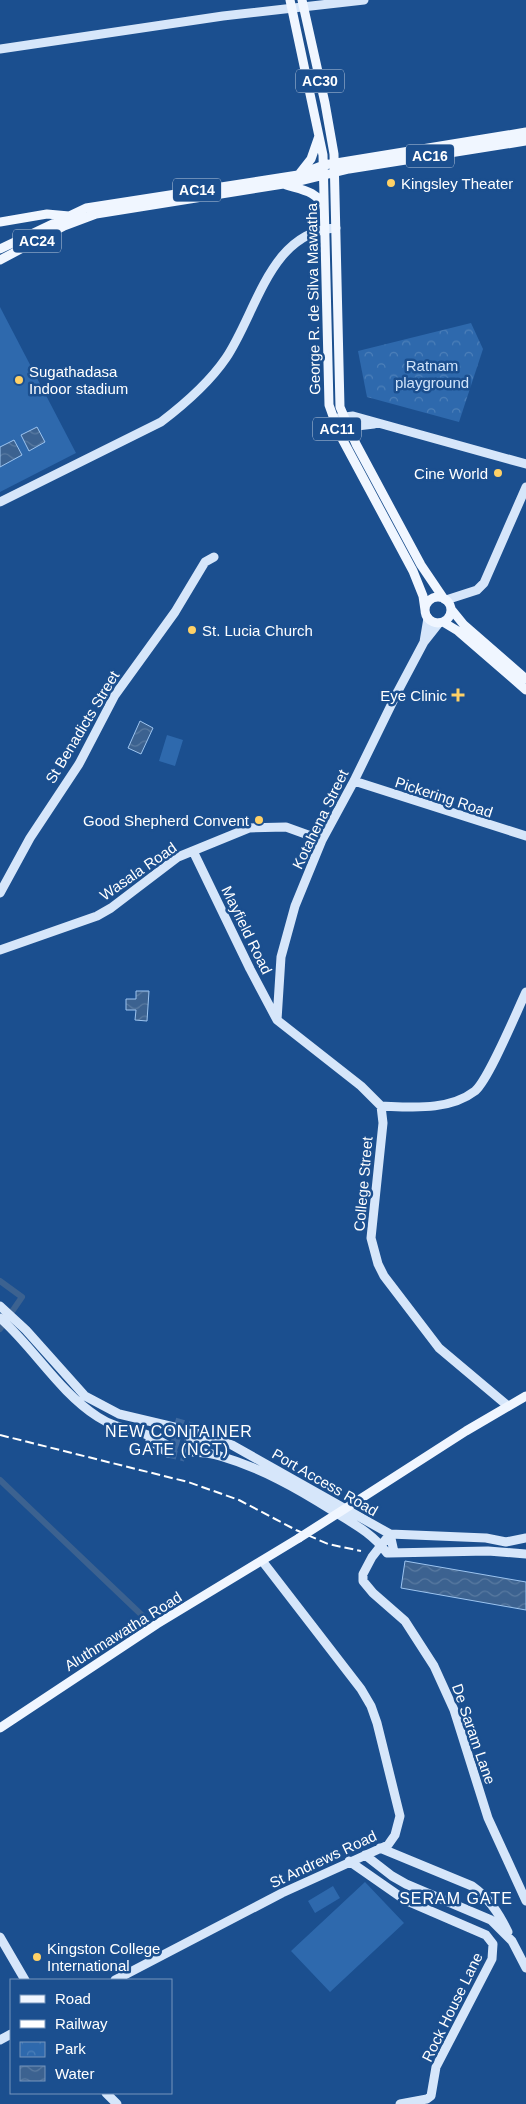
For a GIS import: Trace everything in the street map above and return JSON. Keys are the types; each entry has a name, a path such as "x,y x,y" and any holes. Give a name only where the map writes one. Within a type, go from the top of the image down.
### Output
{"main road":[{"name":"AC30","path":"303,4 325,103 334,168"},
{"name":"AC30","path":"291,5 320,133 324,165"},
{"name":"AC16","path":"334,168 526,132"},
{"path":"298,175 314,155 320,133"},
{"name":"AC16","path":"334,168 526,140"},
{"name":"AC14","path":"72,219 80,209 298,175 324,165 334,168"},
{"name":"George R. de Silva Mawatha","path":"324,165 328,396 333,420 413,570 426,614"},
{"name":"AC14","path":"72,219 283,184 324,174 334,168"},
{"name":"George R. de Silva Mawatha","path":"334,168 338,397 349,429 421,565 445,600"},
{"path":"283,184 314,193 319,198 325,213"},
{"path":"0,222 47,214 72,219"},
{"name":"AC24","path":"0,250 72,219"},
{"name":"AC24","path":"0,260 72,219"},
{"path":"526,679 464,625 445,600 431,599 426,614 458,632 526,690"},
{"path":"441,623 449,617 451,609"},
{"name":"Aluthmawatha Road","path":"0,1727 157,1624 263,1562 526,1396"}],"street":[{"path":"0,49 291,5 364,0"},
{"path":"0,502 161,422 184,405 227,357 277,262 309,232 325,228 336,228"},
{"path":"333,420 344,416 364,419 374,424 526,464"},
{"path":"340,433 349,429 374,424"},
{"path":"445,600 477,590 484,583 526,487"},
{"name":"St Benadicts Street","path":"0,893 30,838 78,764 115,695 166,625 205,562 214,557"},
{"name":"Kotahena Street","path":"424,642 426,614"},
{"name":"Kotahena Street","path":"277,1020 281,958 295,906 322,840 354,782 424,642 441,623"},
{"name":"Pickering Road","path":"354,782 526,836"},
{"name":"Wasala Road","path":"0,950 97,916 112,908 178,857 249,828 286,827 322,840"},
{"name":"Mayfield Road","path":"193,851 277,1020"},
{"path":"277,1020 361,1086 381,1106 438,1106 475,1091 488,1071 526,992"},
{"name":"College Street","path":"381,1106 383,1123 371,1238 378,1264 388,1282 439,1348 508,1406"},
{"path":"0,1306 62,1385 97,1416 115,1426 144,1434 172,1437"},
{"path":"0,1318 23,1334 85,1396 119,1414 147,1422 172,1437"},
{"path":"144,1434 158,1447 172,1437"},
{"name":"Port Access Road","path":"386,1549 367,1531 302,1491 260,1469 217,1455 189,1441 232,1445 390,1534 506,1542 526,1538"},
{"path":"390,1534 386,1549 488,1551 526,1554"},
{"name":"De Saram Lane","path":"386,1549 367,1566 363,1574 363,1581 373,1593 405,1621 434,1666 454,1710 488,1818 526,1901"},
{"name":"St Andrews Road","path":"117,1979 282,1893 349,1861 388,1845 395,1835 400,1816 371,1706 361,1688 263,1562"},
{"path":"380,1848 462,1881 482,1893 498,1913 526,1968"},
{"path":"365,1855 392,1876 406,1884 486,1917 498,1925 512,1941"},
{"name":"Rock House Lane","path":"349,1861 393,1893 486,1935 493,1944 492,1959 436,2067 431,2096 427,2099 400,2104"},
{"path":"0,1937 24,1979"},
{"path":"107,2094 117,2104"}],"green space":[{"name":"Sugathadasa Indoor stadium","path":"0,307 76,453 0,492"},
{"name":"Ratnam playground","path":"471,323 483,349 459,422 367,397 358,351"},
{"path":"167,735 183,740 175,766 159,761"},
{"path":"365,1882 404,1923 330,1992 291,1951"},
{"path":"333,1886 340,1898 315,1913 308,1901"}],"water":[{"path":"37,427 45,442 29,451 21,435"},
{"path":"14,440 22,455 0,467 0,447"},
{"path":"140,721 153,728 141,754 128,748"},
{"path":"136,991 149,991 147,1021 135,1020 136,1010 126,1010 126,999 136,999"},
{"path":"405,1561 526,1582 526,1610 401,1588"}],"waterway":[{"path":"0,1281 22,1297 0,1329"},
{"path":"0,1480 148,1621"}],"tunnel":[{"path":"175,1422 192,1427"},
{"path":"172,1433 190,1438"},
{"path":"171,1440 188,1445"},
{"path":"169,1446 186,1451"},
{"path":"168,1453 185,1457"}],"railway":[{"path":"0,1435 188,1482 239,1500 296,1530 328,1544 361,1551"}],"place":[{"name":"Kingsley Theater","path":"391,183"},
{"name":"Sugathadasa Indoor stadium","path":"19,380"},
{"name":"Cine World","path":"498,473"},
{"name":"St. Lucia Church","path":"192,630"},
{"name":"Eye Clinic","path":"458,695"},
{"name":"Good Shepherd Convent","path":"259,820"},
{"name":"Kingston College International","path":"37,1957"}],"district":[{"name":"NEW CONTAINER GATE (NCT)","path":"179,1440"},
{"name":"SERAM GATE","path":"456,1898"}]}
